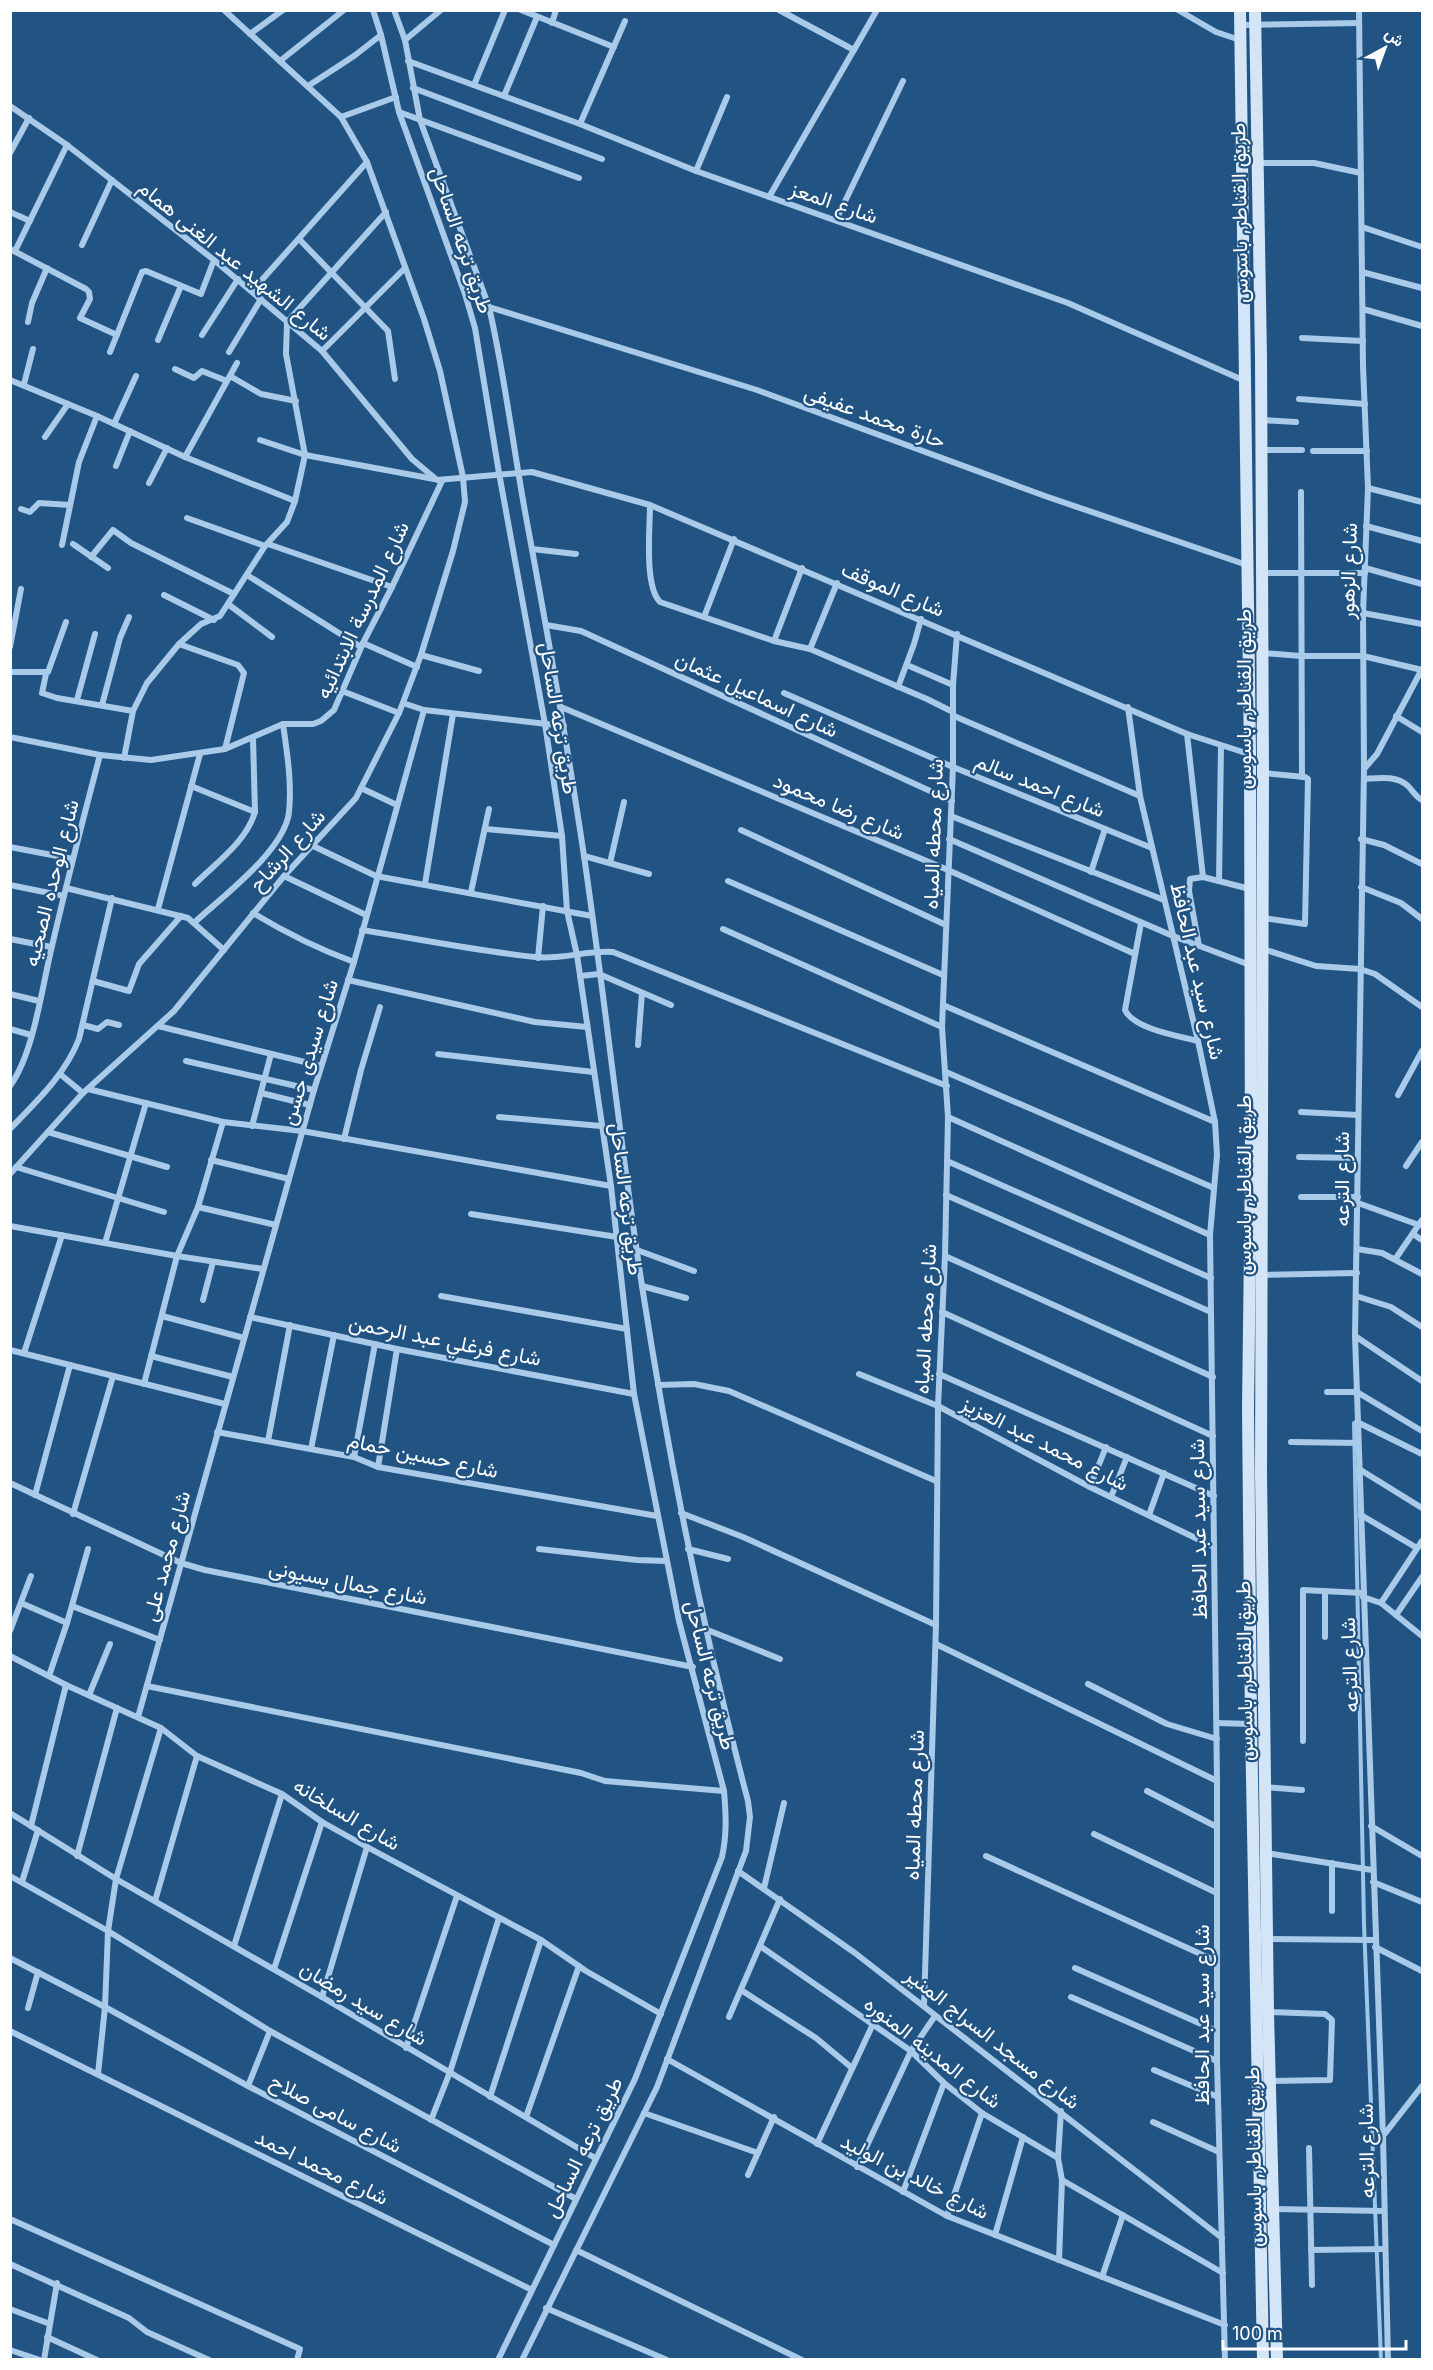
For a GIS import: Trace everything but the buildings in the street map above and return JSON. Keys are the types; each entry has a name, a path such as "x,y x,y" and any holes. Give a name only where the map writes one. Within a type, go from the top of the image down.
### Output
{"main road":[{"name":"طريق القناطر, باسوس","path":"1240,10 1250,754 1248,1409 1251,1724 1263,2360"},
{"name":"طريق القناطر, باسوس","path":"1255,10 1263,773 1261,1474 1268,2012 1277,2360"}],"street":[{"path":"250,34 283,10"},
{"path":"280,61 345,10"},
{"name":"طريق ترعه الساحل","path":"373,10 399,112 465,294 475,328 545,724 562,837 567,911 577,955 611,1186 634,1394 679,1621 724,1791 726,1839 722,1857 661,2014 635,2079 498,2360"},
{"name":"طريق ترعه الساحل","path":"394,10 405,40 420,120 489,307 497,339 518,472 564,726 584,856 642,1286 658,1385 705,1629 750,1817 748,1843 667,2059 644,2113 522,2360"},
{"path":"430,10 432,18"},
{"path":"405,40 441,10"},
{"path":"474,85 505,10"},
{"path":"552,23 556,10"},
{"path":"779,10 854,50"},
{"path":"769,197 877,10"},
{"path":"1178,10 1216,32 1241,40"},
{"name":"شارع الزهور","path":"1359,10 1363,341 1368,488 1363,613 1364,778 1360,969"},
{"name":"شارع الرشاح","path":"10,1174 85,1091 174,1011 284,876 341,815 361,788 399,713 422,655 465,502 463,477 440,371 367,162 341,117 225,11"},
{"path":"523,11 614,47"},
{"path":"504,96 537,17"},
{"path":"580,124 625,21"},
{"path":"1240,25 1359,23"},
{"path":"308,86 354,57 381,35"},
{"name":"شارع المعز","path":"408,61 580,124 696,171 1068,303 1245,381"},
{"path":"836,220 903,81"},
{"path":"413,88 602,159"},
{"path":"341,117 396,97"},
{"path":"696,171 727,97"},
{"name":"شارع الشهيد عبد الغنى همام","path":"10,106 67,145 214,260 322,351 412,459 439,480"},
{"path":"399,112 579,178"},
{"path":"10,153 29,118"},
{"path":"67,145 30,221 13,250 89,292 90,299 80,318 117,335"},
{"path":"252,291 367,162"},
{"path":"1257,163 1314,163 1361,173"},
{"path":"82,245 112,180"},
{"path":"10,212 30,221"},
{"path":"123,758 133,711 147,683 179,644 201,624 220,616 267,545 287,522 295,501 305,455 286,354 287,322 386,212"},
{"path":"1362,226 1422,247"},
{"path":"299,239 390,335 395,379"},
{"path":"110,352 142,272 146,271 202,293 214,260"},
{"path":"28,322 35,294 47,268"},
{"path":"322,351 405,268"},
{"path":"1362,272 1422,288"},
{"path":"202,335 238,279"},
{"path":"158,340 181,286"},
{"path":"229,352 261,299"},
{"name":"حارة محمد عفيفى","path":"489,307 757,390 1045,496 1247,565"},
{"path":"1363,309 1422,326"},
{"path":"1302,338 1363,341"},
{"path":"24,384 33,349"},
{"path":"185,457 237,363"},
{"path":"175,369 194,378 202,371 229,378 261,394 296,401"},
{"path":"114,424 136,376"},
{"path":"10,380 97,416 185,457 295,501"},
{"path":"1299,399 1365,404"},
{"path":"45,437 68,404"},
{"path":"62,545 79,462 97,416"},
{"path":"1261,420 1296,422"},
{"path":"116,466 130,431"},
{"path":"260,440 305,455 439,480 518,472"},
{"path":"149,483 167,448"},
{"path":"1261,450 1302,450"},
{"path":"1313,451 1367,451"},
{"name":"شارع الموقف","path":"518,472 542,473 650,505 735,539 1187,734 1250,754"},
{"name":"شارع المدرسة الابتدائيه","path":"10,737 100,755 151,760 225,749 283,724 313,724 321,721 334,710 439,480"},
{"path":"1368,488 1422,502"},
{"path":"1301,492 1302,777"},
{"path":"21,509 30,512 39,503 70,506"},
{"path":"650,505 651,585 660,602 774,641 810,649 927,699 953,714 1140,796"},
{"path":"187,518 392,587"},
{"path":"1366,526 1422,541"},
{"path":"91,557 112,530 131,543 234,594"},
{"path":"704,618 735,539"},
{"path":"73,543 108,568"},
{"path":"532,549 576,554"},
{"path":"774,641 802,568"},
{"path":"1262,573 1365,571 1422,584"},
{"path":"247,575 362,645 417,667"},
{"path":"810,649 837,583"},
{"path":"10,647 21,589"},
{"path":"164,595 214,620"},
{"path":"228,604 272,637"},
{"path":"1363,613 1422,624"},
{"path":"102,705 120,638 129,617"},
{"path":"898,687 921,619"},
{"path":"66,622 46,674 42,693 57,698 133,711"},
{"name":"شارع اسماعيل عثمان","path":"546,625 581,631 952,801"},
{"path":"77,700 95,634"},
{"name":"شارع محطه المياه","path":"924,2006 936,1644 936,1481 948,1117 942,1027 943,975 954,767 953,685 957,634"},
{"path":"179,644 238,665 244,672 225,749"},
{"path":"1262,653 1301,656 1363,656 1422,669 1377,754 1364,769"},
{"path":"422,655 479,671"},
{"path":"907,665 953,685"},
{"path":"10,672 46,674"},
{"path":"342,691 399,713"},
{"name":"شارع احمد سالم","path":"784,693 954,767 1152,848"},
{"path":"403,703 424,710 564,726"},
{"name":"شارع رضا محمود","path":"561,707 948,870 1135,954"},
{"name":"شارع سيد عبد الحافظ","path":"1128,707 1140,796 1198,1041 1215,1122 1217,1155 1210,1235 1217,1723 1217,2061 1225,2360"},
{"name":"شارع سيدى حسن","path":"225,1404 302,1131 354,962 376,876 424,710"},
{"path":"425,884 453,714"},
{"path":"1396,716 1422,732"},
{"path":"195,922 263,858 282,833 289,813 290,778 283,724"},
{"path":"1187,734 1203,877"},
{"path":"195,884 241,840 252,823 255,812 253,738"},
{"path":"1219,881 1221,746"},
{"path":"158,909 200,754"},
{"name":"شارع الوحده الصحيه","path":"10,1086 21,1070 31,1035 100,755"},
{"path":"1263,773 1308,779 1306,923 1263,918"},
{"path":"1364,778 1397,780 1406,784 1422,801"},
{"path":"191,786 255,812"},
{"path":"361,788 398,805"},
{"path":"610,863 624,802"},
{"path":"471,892 489,809"},
{"path":"951,816 1164,900"},
{"path":"486,829 562,837"},
{"path":"1091,872 1105,829"},
{"path":"741,830 946,925"},
{"path":"950,839 1141,923 1251,965"},
{"path":"1361,839 1384,845 1422,864"},
{"path":"311,845 376,876 592,916"},
{"path":"10,847 73,859"},
{"path":"584,856 649,874"},
{"path":"284,876 366,915"},
{"path":"1199,946 1188,885 1192,878 1203,877 1250,889"},
{"path":"728,881 943,975"},
{"path":"10,885 64,896"},
{"path":"1361,887 1401,903 1422,919"},
{"path":"66,888 181,916 195,922 224,950"},
{"path":"10,1129 60,1074 74,1052 83,1025 112,898"},
{"path":"538,958 543,906"},
{"path":"253,913 285,933 354,962"},
{"path":"93,981 129,991 139,964 181,916"},
{"path":"1141,923 1125,1010 1134,1021 1147,1027 1198,1041"},
{"path":"723,929 942,1027"},
{"path":"362,930 538,958 596,951 628,957 947,1086"},
{"path":"10,939 51,947"},
{"path":"1263,949 1316,966 1360,969 1375,974 1420,1006 1422,998"},
{"name":"شارع الترعه","path":"1360,969 1355,1336 1383,2136 1388,2360"},
{"path":"579,976 599,974 671,1005"},
{"path":"348,980 535,1022 587,1027"},
{"path":"638,1045 642,993"},
{"path":"10,994 39,1001"},
{"path":"943,1005 1215,1122"},
{"path":"344,1139 380,1007"},
{"path":"83,1025 98,1029 107,1022 119,1025"},
{"path":"158,1026 321,1066"},
{"path":"10,1029 31,1035"},
{"path":"1398,1095 1422,1051"},
{"path":"252,1126 272,1054"},
{"path":"438,1054 593,1072"},
{"path":"186,1061 314,1090"},
{"path":"946,1072 1214,1188"},
{"path":"60,1074 85,1091 223,1122 302,1131 611,1186"},
{"path":"261,1093 310,1105"},
{"path":"105,1243 146,1103"},
{"path":"1301,1112 1358,1115"},
{"path":"499,1117 601,1126"},
{"path":"948,1117 1210,1235"},
{"path":"144,1384 177,1256 198,1207 223,1122"},
{"path":"48,1132 130,1158 167,1167"},
{"path":"1406,1166 1422,1142"},
{"path":"1299,1157 1358,1158"},
{"path":"211,1160 289,1179"},
{"path":"947,1161 1211,1278"},
{"path":"16,1167 165,1212"},
{"path":"946,1195 1211,1312"},
{"path":"1301,1197 1358,1200 1421,1222 1396,1258"},
{"path":"198,1207 276,1225"},
{"path":"471,1214 616,1237"},
{"path":"10,1226 263,1269"},
{"path":"1413,1234 1422,1240"},
{"path":"24,1353 62,1235"},
{"path":"637,1250 694,1271"},
{"path":"1357,1250 1382,1253 1396,1258 1422,1274"},
{"path":"945,1256 1213,1377"},
{"path":"203,1300 213,1262"},
{"path":"1263,1275 1357,1273"},
{"path":"642,1286 686,1298"},
{"path":"441,1296 627,1329"},
{"path":"1356,1296 1391,1307 1422,1327"},
{"path":"942,1312 1213,1436"},
{"path":"162,1316 244,1338"},
{"name":"شارع فرغلي عبد الرحمن","path":"250,1317 397,1349 634,1394"},
{"path":"268,1441 290,1325"},
{"path":"311,1449 334,1335"},
{"path":"1355,1336 1422,1381"},
{"path":"354,1457 375,1344"},
{"path":"378,1467 397,1349"},
{"path":"10,1350 225,1404"},
{"path":"151,1356 233,1377"},
{"path":"35,1495 70,1365"},
{"name":"شارع محمد عبد العزيز","path":"859,1374 938,1406 1090,1487 1214,1547"},
{"path":"939,1374 1214,1496"},
{"path":"73,1514 112,1376"},
{"path":"658,1385 694,1384 729,1391 936,1481"},
{"path":"1327,1392 1357,1392 1422,1431"},
{"name":"شارع محمد على","path":"138,1717 225,1404"},
{"path":"1358,1422 1422,1454"},
{"name":"شارع حسين حمام","path":"218,1432 354,1457 378,1467 657,1516"},
{"path":"1292,1442 1358,1443"},
{"path":"1090,1487 1106,1447"},
{"path":"1111,1497 1127,1456"},
{"path":"1359,1469 1422,1508"},
{"path":"1149,1515 1164,1473"},
{"name":"شارع جمال بسيونى","path":"10,1483 182,1563 205,1570 693,1667"},
{"path":"681,1513 743,1537 936,1625"},
{"path":"1360,1515 1417,1548"},
{"path":"1381,1603 1422,1541"},
{"path":"49,1676 88,1549"},
{"path":"539,1549 666,1561"},
{"path":"688,1549 728,1559"},
{"path":"10,1631 31,1576"},
{"path":"1396,1615 1422,1577"},
{"path":"1303,1741 1303,1590 1363,1595 1381,1603 1422,1636"},
{"path":"1325,1591 1325,1637"},
{"path":"21,1603 67,1623"},
{"path":"72,1606 160,1641"},
{"path":"705,1629 780,1659"},
{"path":"89,1695 110,1644"},
{"path":"936,1644 1217,1781"},
{"name":"شارع السلخانه","path":"10,1656 66,1685 161,1728 197,1756 282,1794 322,1822 541,1940 579,1966 661,2014"},
{"path":"1088,1684 1167,1724 1217,1739"},
{"path":"31,1826 66,1685"},
{"path":"147,1686 581,1773 605,1781 724,1791"},
{"path":"77,1856 117,1708"},
{"path":"1217,1723 1251,1724"},
{"path":"98,2074 105,2007 108,1931 116,1879 161,1728"},
{"path":"155,1901 197,1756"},
{"path":"1265,1787 1302,1790"},
{"path":"1147,1791 1217,1827"},
{"path":"234,1946 282,1794"},
{"path":"764,1888 784,1803"},
{"name":"شارع سيد رمضان","path":"10,1813 77,1856 595,2158"},
{"path":"274,1969 322,1822"},
{"path":"1371,1826 1422,1856"},
{"path":"22,1882 38,1830"},
{"path":"1094,1834 1217,1893"},
{"path":"322,1997 367,1847"},
{"path":"1266,1853 1372,1870"},
{"path":"986,1856 1216,1961"},
{"path":"1332,1863 1332,1911"},
{"name":"شارع مسجد السراج المنير","path":"738,1871 780,1899 924,2006 1222,2238"},
{"path":"10,1876 108,1931 270,2031 576,2199"},
{"path":"1373,1882 1422,1902"},
{"path":"406,2048 456,1896"},
{"path":"729,2017 780,1899"},
{"path":"431,2120 450,2072 499,1917"},
{"path":"1268,1939 1375,1943 1422,1971"},
{"path":"490,2097 541,1940"},
{"name":"شارع المدينه المنوره","path":"760,1946 911,2051 944,2083 982,2114 1058,2158"},
{"name":"شارع سامى صلاح","path":"10,1958 105,2007 248,2086 554,2245"},
{"path":"526,2117 579,1966"},
{"path":"1075,1968 1217,2031"},
{"path":"28,2008 38,1972"},
{"path":"741,1990 816,2038 852,2068"},
{"path":"1071,1997 1217,2061"},
{"path":"1268,2012 1325,2014 1332,2020 1330,2080 1270,2081"},
{"path":"857,2167 911,2051 934,2016"},
{"path":"817,2144 873,2024"},
{"name":"شارع محمد احمد","path":"10,2031 532,2290"},
{"path":"248,2086 270,2031"},
{"name":"شارع خالد بن الوليد","path":"667,2059 947,2216 1225,2325"},
{"path":"1154,2070 1218,2097"},
{"path":"903,2192 944,2083"},
{"path":"1383,2136 1422,2086"},
{"path":"1059,2260 1062,2180 1058,2158 1061,2111"},
{"path":"644,2113 758,2153"},
{"path":"947,2216 982,2114"},
{"path":"748,2175 774,2117"},
{"path":"1153,2122 1219,2152"},
{"path":"995,2235 1023,2137"},
{"path":"1309,2148 1312,2285"},
{"path":"1062,2180 1223,2273"},
{"path":"1274,2209 1384,2211"},
{"path":"1102,2277 1122,2215"},
{"path":"10,2219 300,2349 297,2360"},
{"path":"1311,2250 1384,2249"},
{"path":"576,2250 802,2360"},
{"path":"10,2264 57,2283 129,2318 147,2332 209,2360"},
{"path":"10,2350 42,2360 57,2283"},
{"path":"546,2308 667,2360"},
{"path":"10,2309 50,2325"},
{"path":"47,2337 97,2360"}],"waterway":[{"path":"1354,1423 1364,1924 1381,2360"}]}
